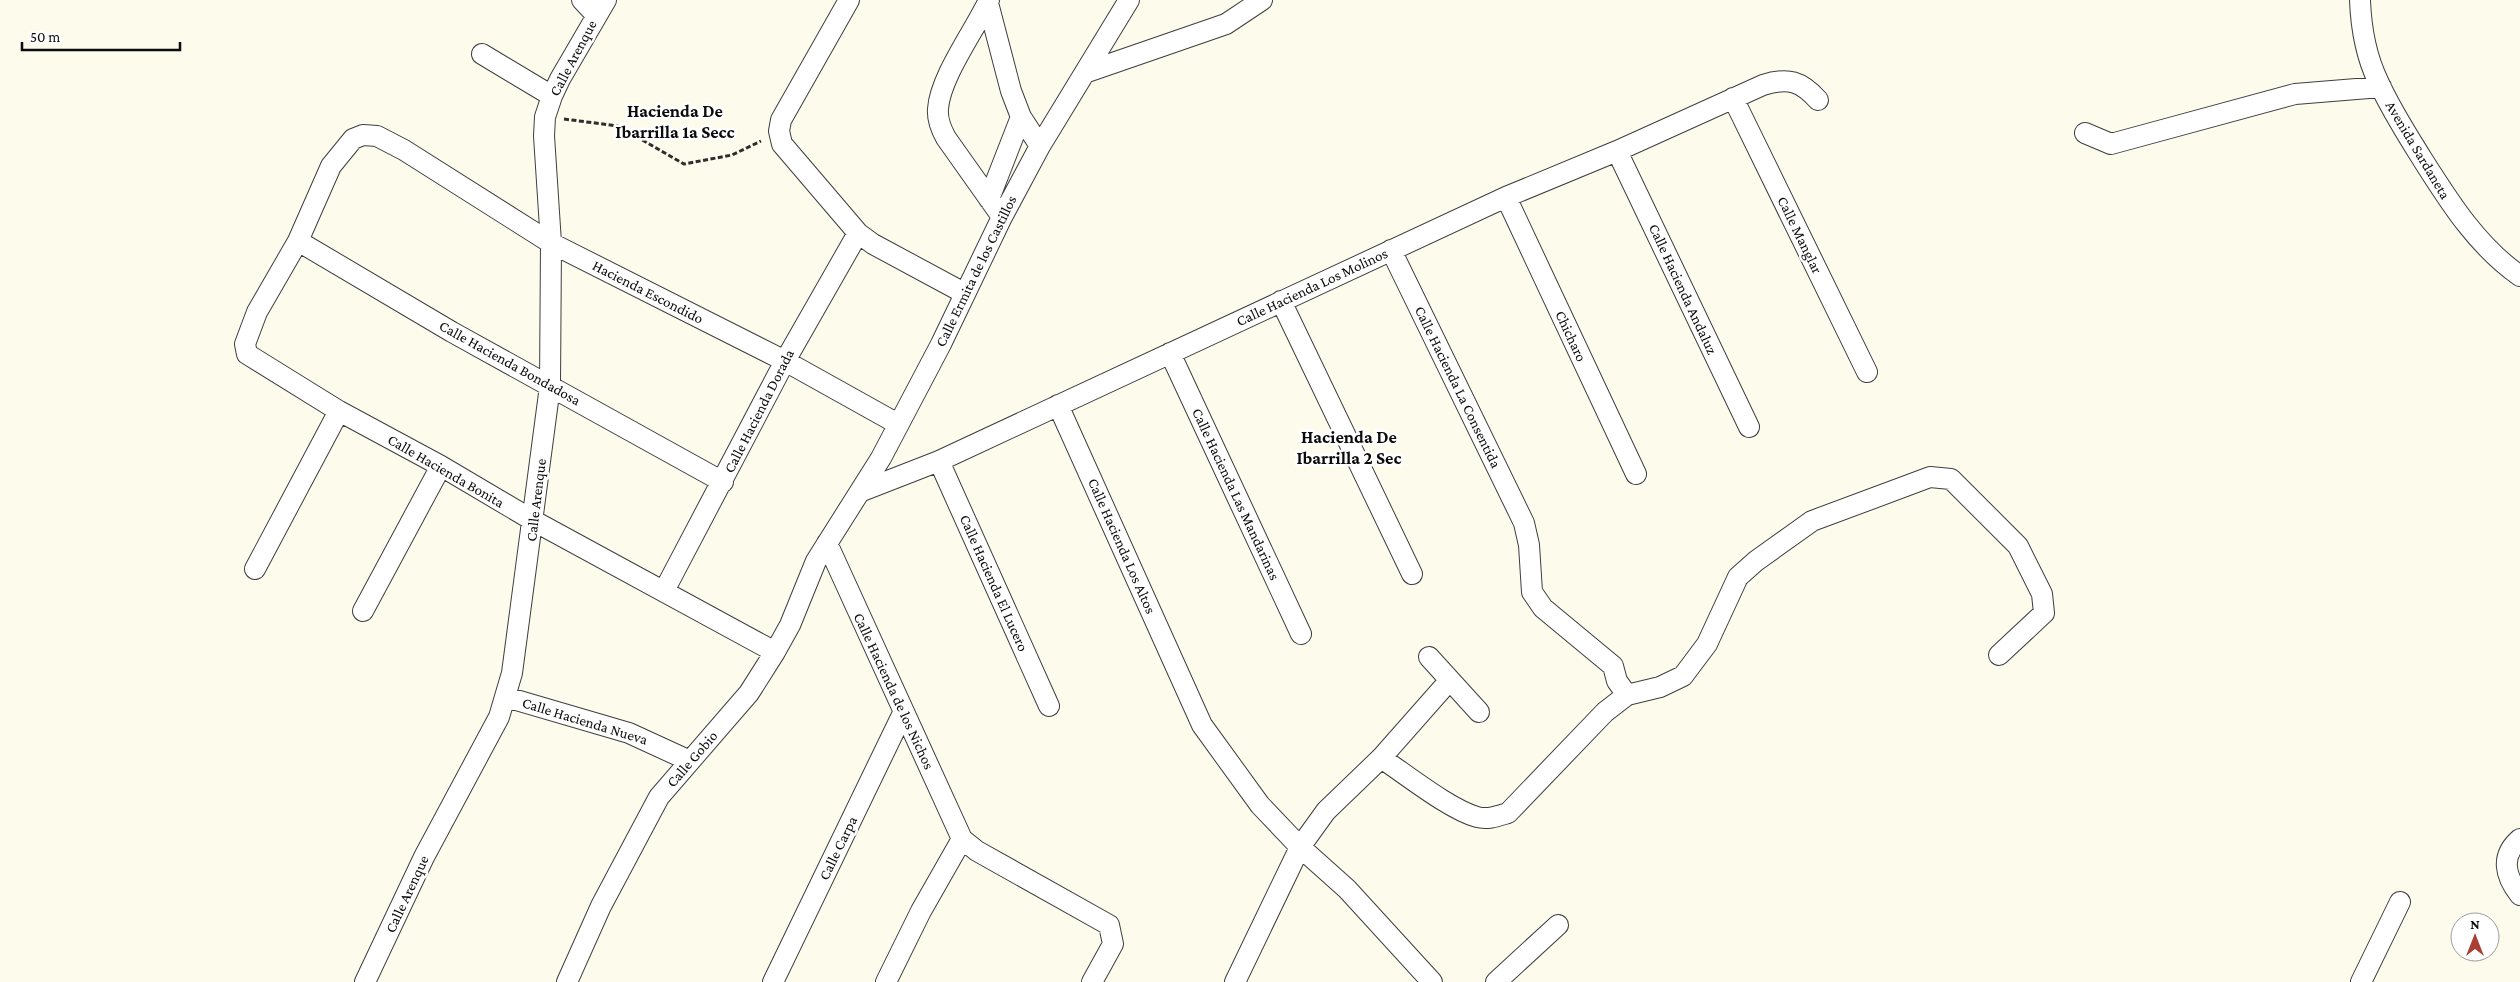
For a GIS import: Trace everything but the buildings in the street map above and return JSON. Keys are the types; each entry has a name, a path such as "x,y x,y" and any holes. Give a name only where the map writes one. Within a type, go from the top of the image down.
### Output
{"street":[{"path":"582,0 601,7"},
{"path":"849,0 836,27 781,120 779,132 782,144 858,233 873,244 964,293"},
{"name":"Calle Ermita de los Castillos","path":"827,543 862,491 941,344 1002,217 1040,146 1087,72 1129,0"},
{"path":"1087,72 1226,24 1262,0"},
{"name":"Avenida Sardaneta","path":"2360,0 2366,46 2381,87 2403,128 2464,224 2505,265 2520,276"},
{"path":"988,1 941,92 939,117 946,138 1002,217"},
{"path":"988,1 1011,91 1021,117 1040,146"},
{"name":"Calle Arenque","path":"366,982 424,857 499,716 512,673 534,521 550,386 551,243 544,136 545,117 552,96 601,7"},
{"path":"482,54 552,96"},
{"name":"Calle Hacienda Los Molinos","path":"862,491 939,461 1391,250 1506,198 1618,151 1763,85 1776,81 1798,84 1807,88 1818,100"},
{"path":"2085,133 2111,144 2295,94 2381,87"},
{"name":"Calle Manglar","path":"1732,98 1867,372"},
{"path":"989,199 1021,117"},
{"name":"Hacienda Escondido","path":"251,357 247,354 245,344 257,312 298,241 331,166 353,139 363,135 377,136 404,150 551,243 785,361 898,424"},
{"name":"Calle Hacienda Andaluz","path":"1618,151 1749,427"},
{"name":"Chicharo","path":"1506,198 1636,474"},
{"name":"Calle Hacienda Dorada","path":"664,592 785,361 858,233"},
{"name":"Calle Hacienda Bondadosa","path":"298,241 550,386 723,482"},
{"name":"Calle Hacienda La Consentida","path":"1391,250 1524,523 1529,545 1532,592 1544,608 1613,666 1618,682 1627,695"},
{"path":"1282,301 1412,574"},
{"name":"Calle Hacienda Las Mandarinas","path":"1170,353 1301,634"},
{"name":"Calle Hacienda Bonita","path":"251,357 339,411 441,466 534,521 775,652"},
{"name":"Calle Hacienda Los Altos","path":"1058,405 1202,725 1260,806 1300,847 1347,889 1432,982"},
{"path":"255,569 339,411"},
{"name":"Calle Hacienda El Lucero","path":"939,461 1049,706"},
{"path":"363,611 441,466"},
{"path":"1381,758 1461,811 1479,817 1493,818 1508,813 1605,712 1627,695 1660,687 1683,676 1707,644 1738,577 1756,561 1812,521 1930,477 1952,478 2018,546 2042,594 2044,613 1999,655"},
{"name":"Calle Gobio","path":"567,982 634,842 659,797 749,693 775,652 827,543"},
{"name":"Calle Hacienda de los Nichos","path":"827,543 962,839"},
{"path":"1430,658 1479,712"},
{"path":"1235,982 1300,847 1326,811 1381,758 1449,681"},
{"name":"Calle Hacienda Nueva","path":"506,697 629,732 690,761"},
{"name":"Calle Carpa","path":"773,982 903,713"},
{"path":"886,982 921,911 962,839 977,851 1109,925 1113,944 1092,982"},
{"path":"2520,839 2509,850 2506,860 2507,874 2520,895"},
{"path":"2361,982 2400,902"},
{"path":"1496,982 1558,925"}],"path":[{"path":"545,117 618,126 684,164 732,155 779,132"}],"district":[{"name":"Hacienda De Ibarrilla 1a Secc","path":"675,121"},
{"name":"Hacienda De Ibarrilla 2 Sec","path":"1349,447"}]}
